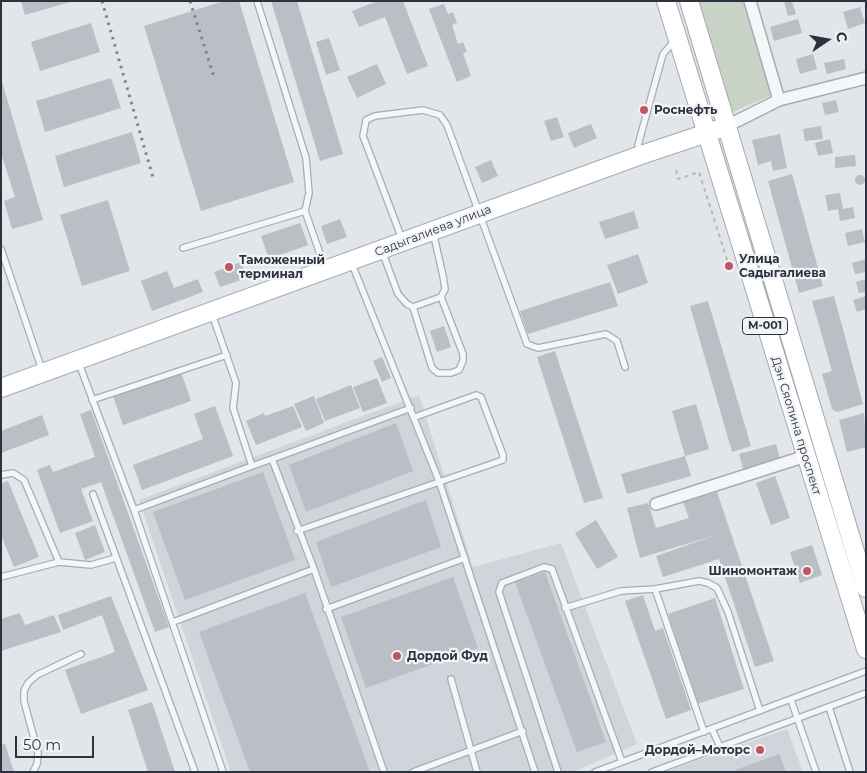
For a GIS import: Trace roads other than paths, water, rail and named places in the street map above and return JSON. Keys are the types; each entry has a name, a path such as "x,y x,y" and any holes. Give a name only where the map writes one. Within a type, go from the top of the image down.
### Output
{"main road":[{"name":"Дэн Сяопина проспект","path":"666,1 866,649"},
{"name":"Дэн Сяопина проспект","path":"689,1 725,127 866,588"},
{"name":"Садыгалиева улица","path":"1,388 382,251 641,155 725,127"}],"street":[{"path":"750,1 779,100"},
{"name":"Садыгалиева улица","path":"725,127 779,100 866,78"},
{"path":"656,504 806,456"}],"lane":[{"path":"257,1 306,158 309,193 305,211 326,271"},
{"path":"641,155 638,144 663,54 678,37"},
{"path":"404,242 398,233 364,136 366,120 375,116 423,110 440,115 446,125 527,344 538,348 606,334 616,341 624,367"},
{"path":"183,248 305,211"},
{"path":"382,251 398,294 407,304 413,307 432,368 438,373 451,373 459,370 463,361 463,354 441,297 444,289 443,276 433,232"},
{"path":"1,249 43,373"},
{"path":"351,262 415,417 465,558 535,772"},
{"path":"413,307 441,297"},
{"path":"211,311 236,383 234,412 252,466"},
{"path":"92,400 227,355"},
{"path":"78,360 134,510 223,772"},
{"path":"297,531 503,460 481,397 476,395 415,417"},
{"path":"134,510 411,408"},
{"path":"272,459 297,531 314,569 384,772"},
{"path":"1,475 13,473 24,480 59,562"},
{"path":"93,494 195,772"},
{"path":"1,577 59,562 90,565 116,558"},
{"path":"326,608 465,558"},
{"path":"558,772 499,592 499,586 544,566 549,567 622,762"},
{"path":"173,622 314,569"},
{"path":"565,608 621,591 655,589 699,581 717,588 728,612 760,711"},
{"path":"655,589 704,732"},
{"path":"33,772 37,764 38,753 24,701 24,691 28,683 38,675 81,654"},
{"path":"595,772 866,671"},
{"path":"451,679 477,772"},
{"path":"652,772 866,693"},
{"path":"791,700 816,772"},
{"path":"829,707 850,772"},
{"path":"712,729 720,747"},
{"path":"413,772 523,731"}],"railway":[{"path":"102,1 154,181"},
{"path":"190,1 214,77"}],"place":[{"name":"Роснефть","path":"644,110"},
{"name":"Улица Садыгалиева","path":"729,266"},
{"name":"Таможенный терминал","path":"229,267"},
{"name":"Шиномонтаж","path":"807,571"},
{"name":"Дордой Фуд","path":"397,656"},
{"name":"Дордой–Моторс","path":"760,750"}]}
